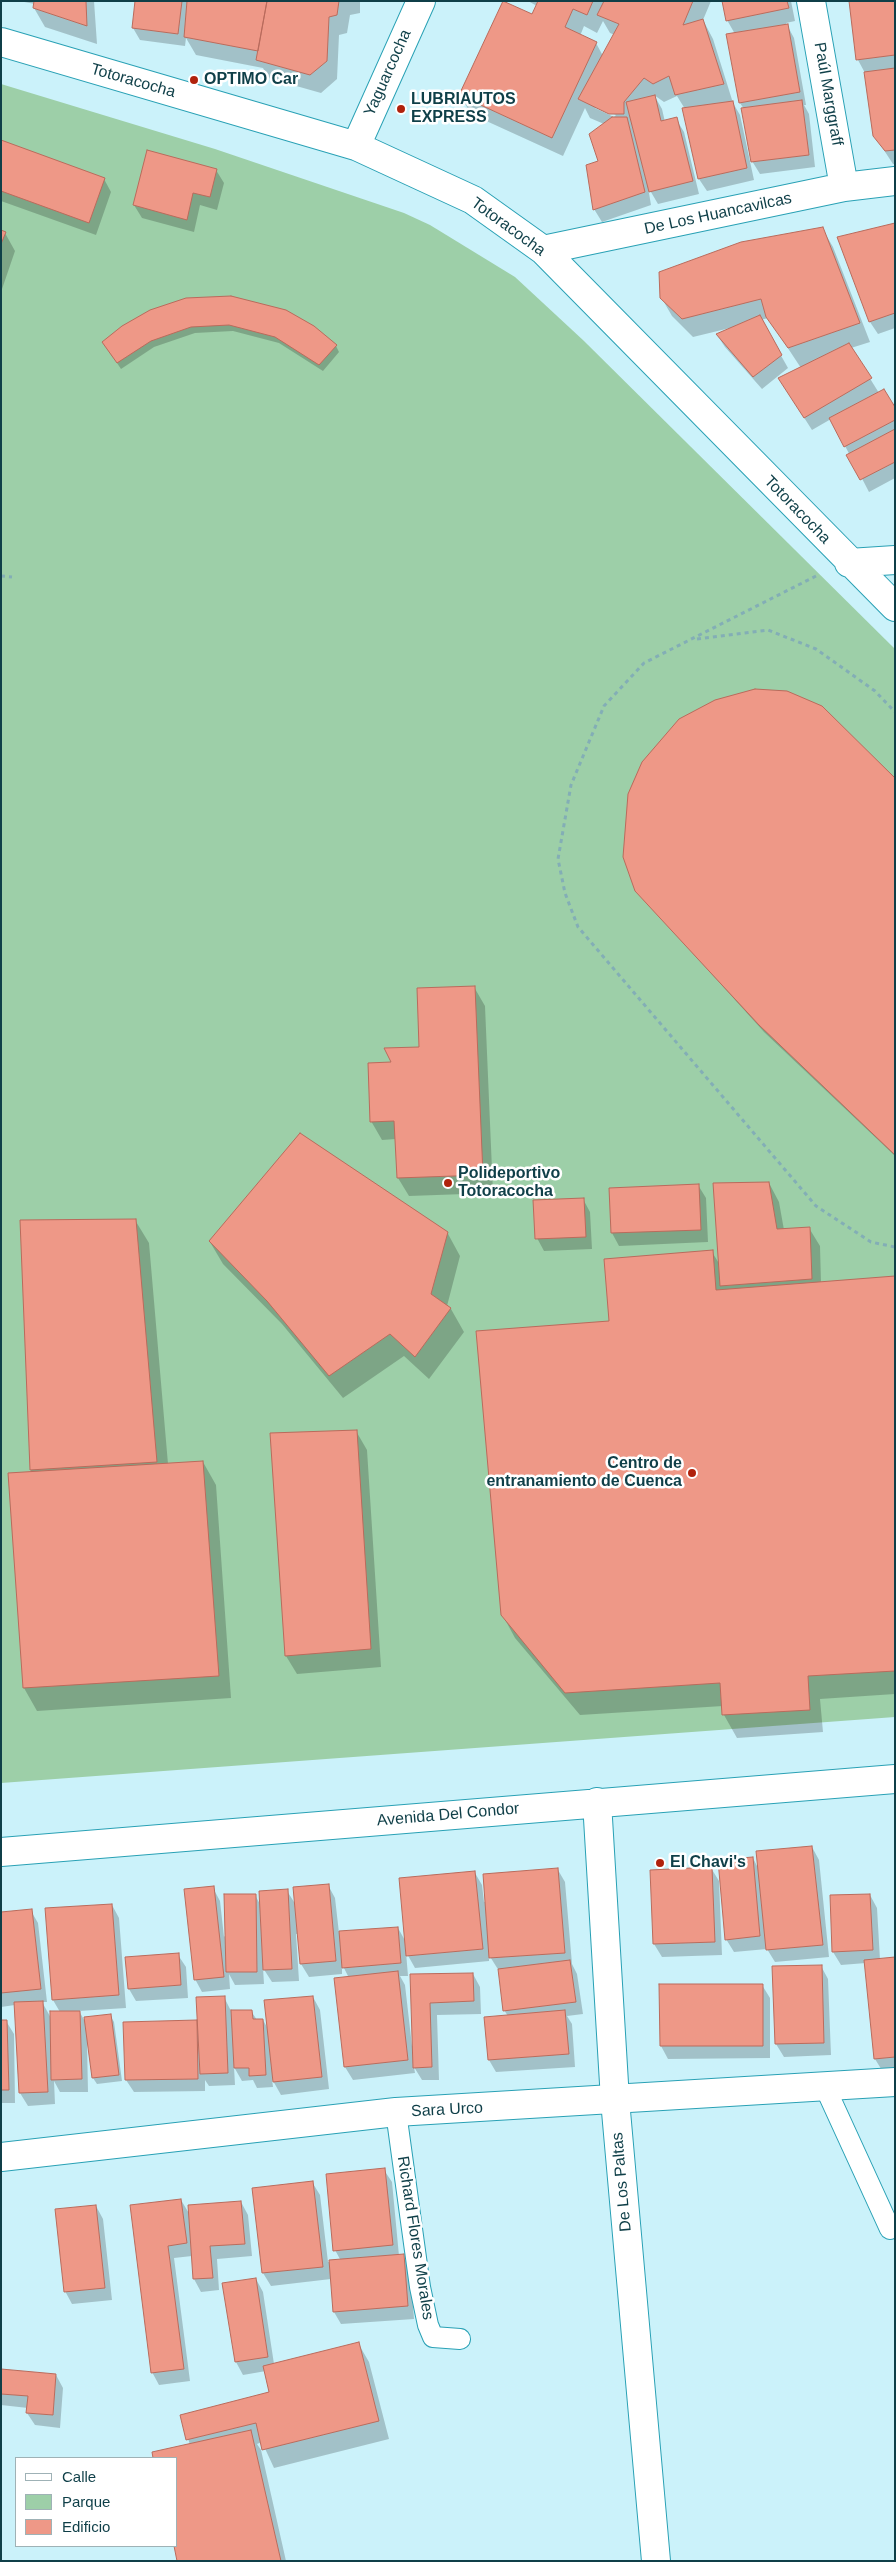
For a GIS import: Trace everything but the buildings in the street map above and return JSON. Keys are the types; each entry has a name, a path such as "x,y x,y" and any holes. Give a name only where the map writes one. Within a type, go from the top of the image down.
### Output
{"street":[{"name":"Yaguarcocha","path":"356,146 421,1"},
{"name":"Paúl Marggraff","path":"811,1 844,187"},
{"name":"Totoracocha","path":"1,42 356,146 473,200 543,250 849,563 895,607"},
{"name":"De Los Huancavilcas","path":"543,250 844,187 895,181"},
{"path":"849,563 895,560"},
{"name":"Avenida Del Condor","path":"1,1852 895,1779"},
{"name":"De Los Paltas","path":"597,1802 615,2100 656,2561"},
{"name":"Sara Urco","path":"1,2157 396,2112 895,2082"}],"lane":[{"path":"825,2087 890,2228"},
{"name":"Richard Flores Morales","path":"396,2112 420,2287 428,2325 433,2337 460,2339"}],"path":[{"path":"849,563 819,574 644,663 604,706 571,785 558,859 565,893 578,927 816,1206 871,1242 895,1247"},
{"path":"1,576 12,577"},
{"path":"693,639 768,630 816,649 875,691 895,712"}],"green space":[{"name":"Polideportivo Totoracocha","path":"1,84 215,149 404,213 430,225 515,277 584,341 895,649 895,1717 1,1783"}],"place":[{"name":"OPTIMO Car","path":"194,80"},
{"name":"LUBRIAUTOS EXPRESS","path":"401,109"},
{"name":"Polideportivo Totoracocha","path":"448,1183"},
{"name":"Centro de entranamiento de Cuenca","path":"692,1473"},
{"name":"El Chavi's","path":"660,1863"}]}
